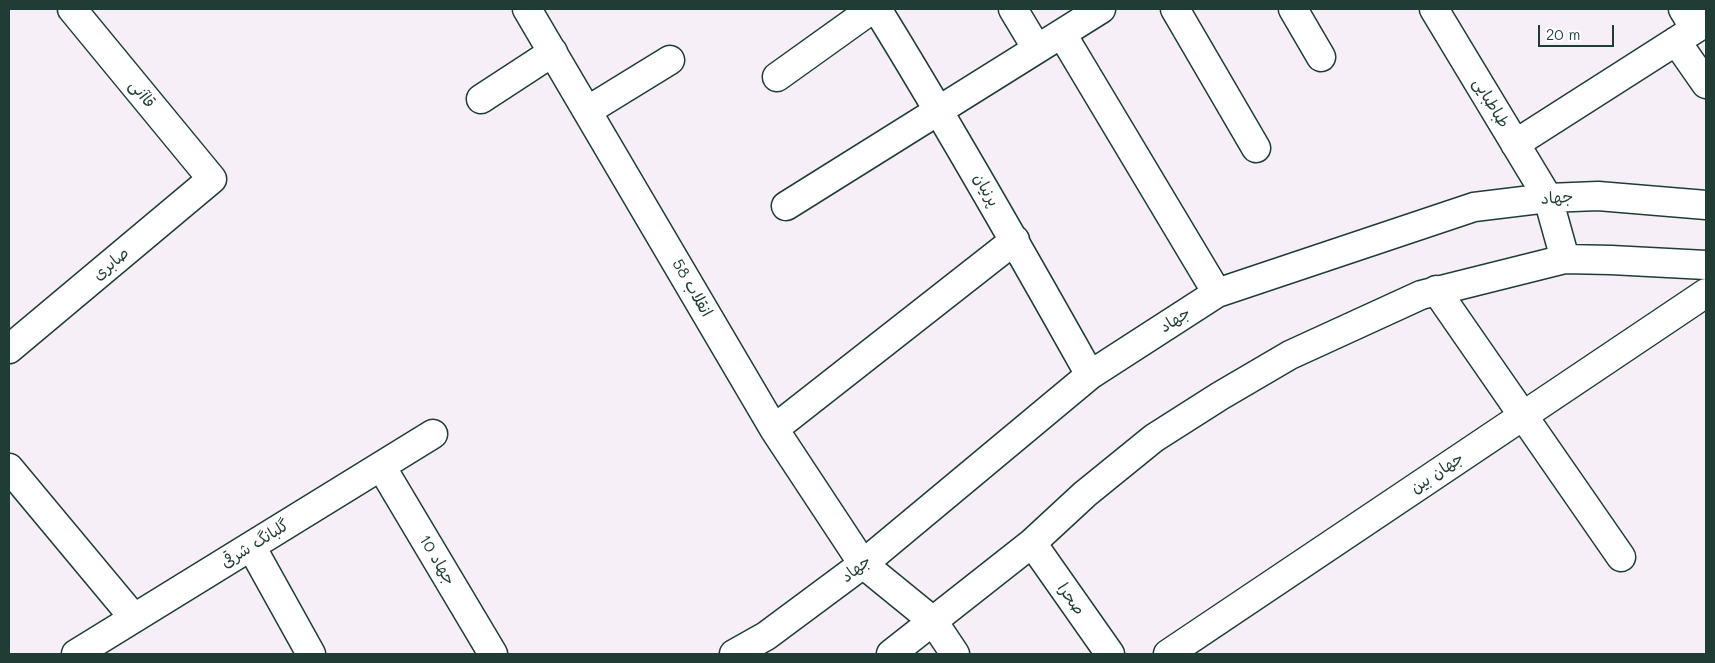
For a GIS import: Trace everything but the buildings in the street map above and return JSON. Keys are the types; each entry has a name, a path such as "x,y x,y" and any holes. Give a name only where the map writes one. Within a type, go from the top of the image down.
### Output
{"street":[{"name":"قاآنی","path":"72,9 212,179"},
{"name":"انقلاب 58","path":"527,9 774,428 863,564 933,621 955,654"},
{"path":"777,78 872,9"},
{"name":"پرنیان","path":"877,9 939,109 1090,375"},
{"path":"1013,9 1037,49"},
{"path":"786,206 1101,9"},
{"path":"1175,9 1256,148"},
{"path":"1293,9 1321,57"},
{"name":"طباطبایی","path":"1434,9 1548,198 1565,259"},
{"path":"1516,144 1690,25 1706,84"},
{"path":"1062,34 1217,293"},
{"path":"482,98 553,52"},
{"path":"587,111 670,60"},
{"name":"صابری","path":"9,349 212,179"},
{"name":"جهاد","path":"734,654 766,636 863,564 1090,375 1217,293 1474,207 1548,198 1598,196 1706,205"},
{"path":"774,428 1015,240"},
{"path":"891,654 1032,544 1085,494 1154,438 1290,355 1421,295 1565,259 1706,265"},
{"path":"1436,290 1621,557"},
{"name":"جهان بین","path":"1168,654 1706,293"},
{"name":"گلبانگ شرقی","path":"76,654 433,434"},
{"name":"جهاد 10","path":"380,466 493,654"},
{"path":"9,468 134,618"},
{"name":"صحرا","path":"1032,544 1110,654"},
{"path":"251,546 311,654"}]}
